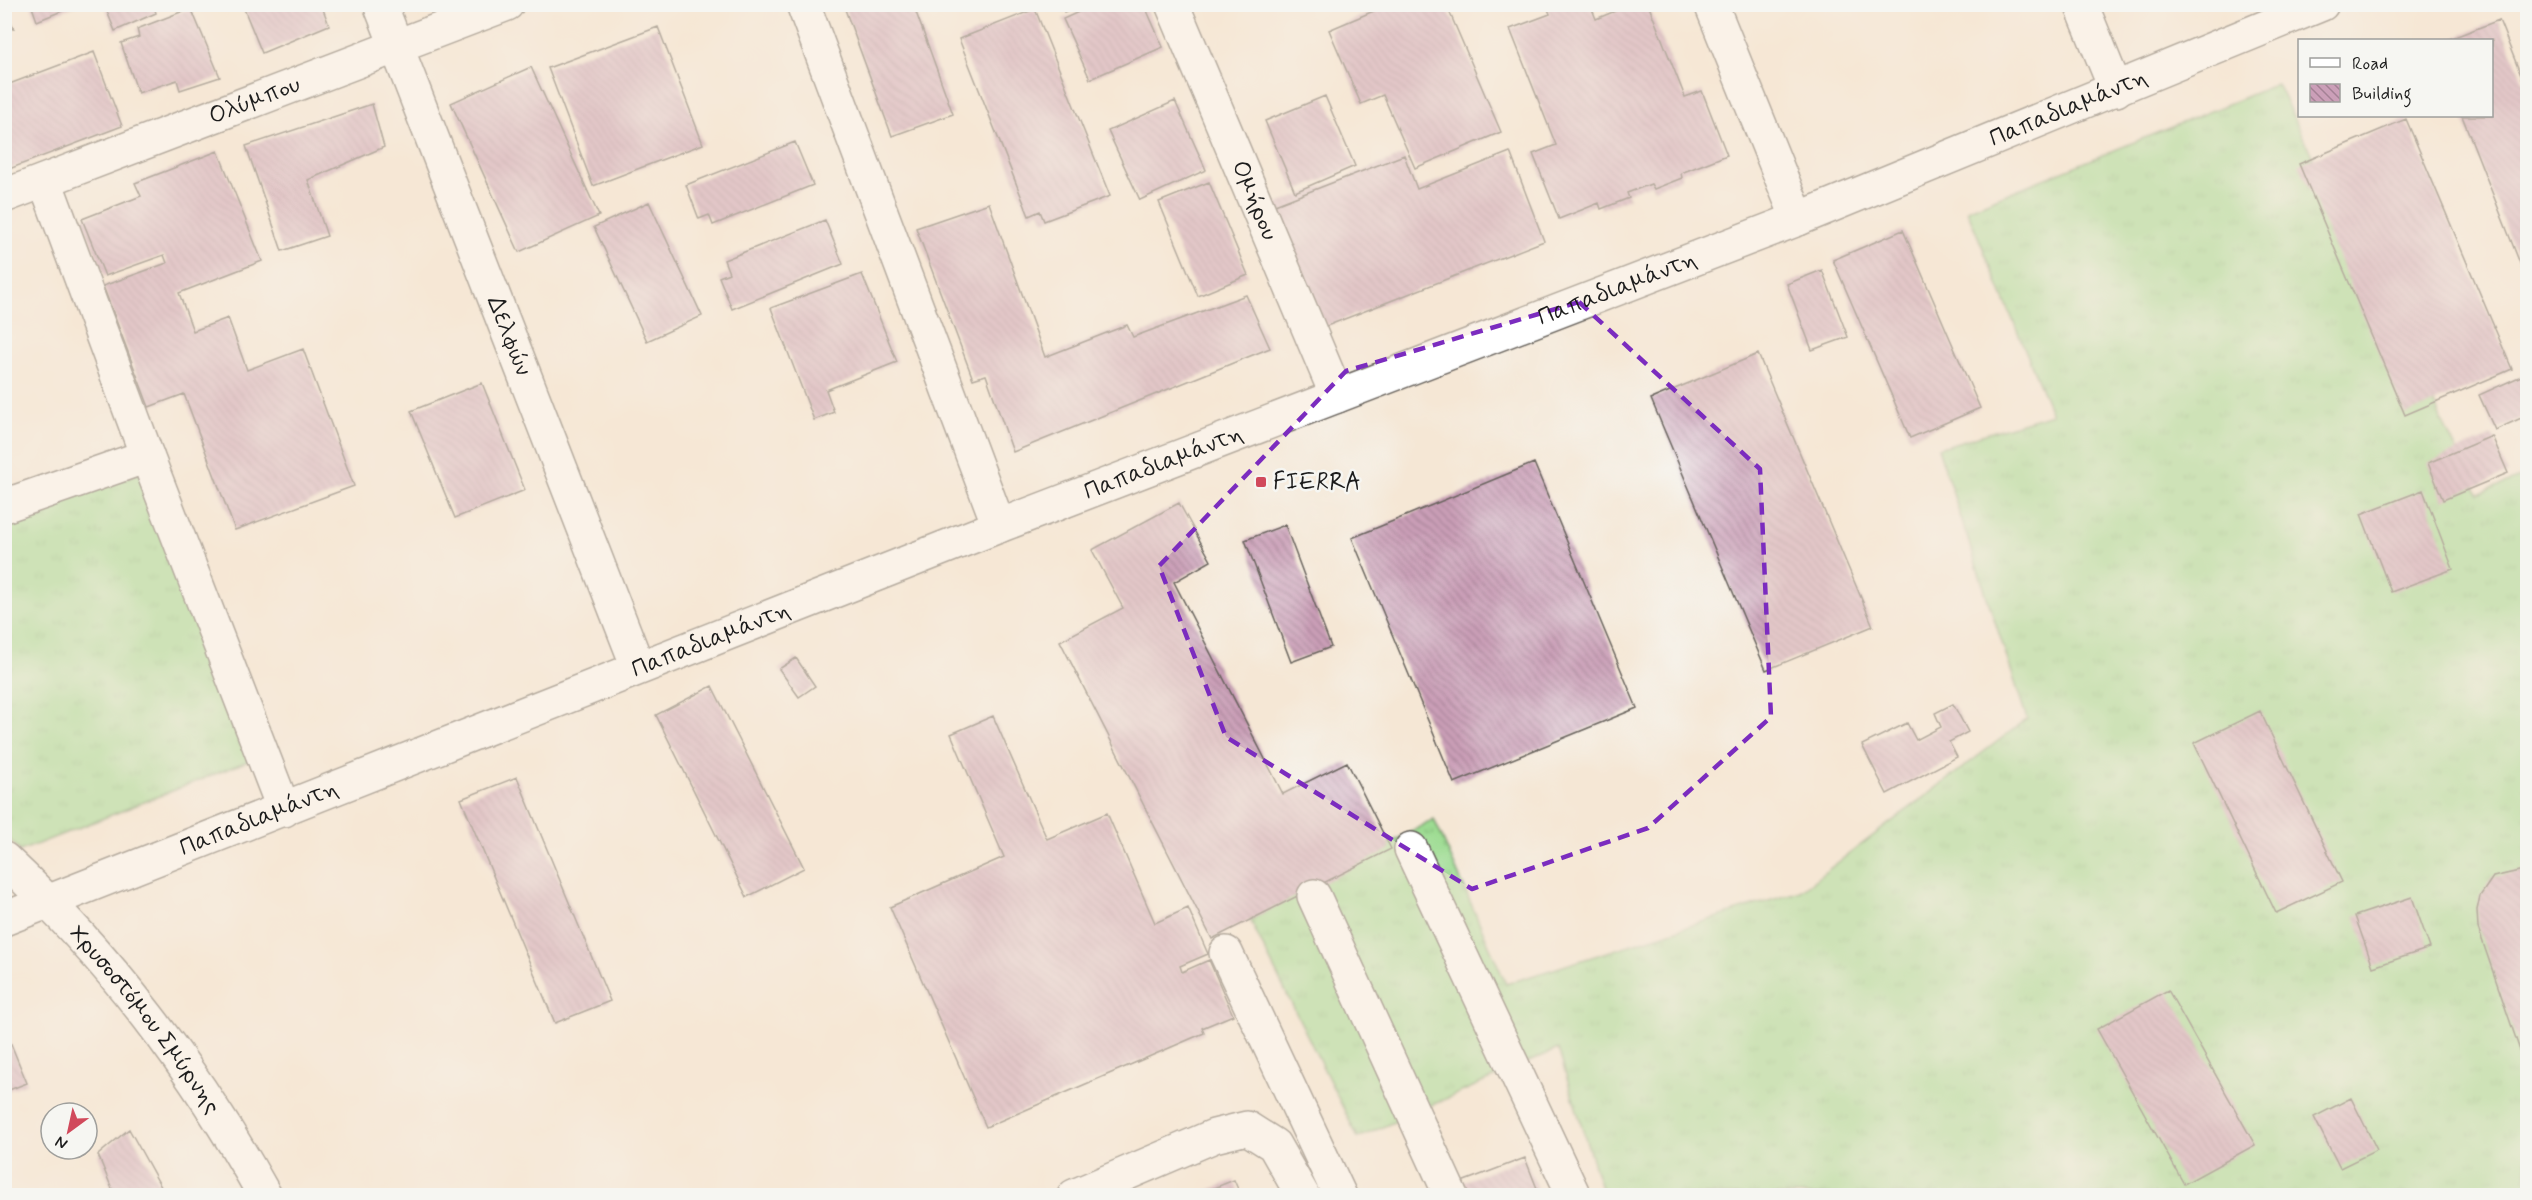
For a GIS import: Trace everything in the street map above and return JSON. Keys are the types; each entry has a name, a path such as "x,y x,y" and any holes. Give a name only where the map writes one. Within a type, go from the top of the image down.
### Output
{"street":[{"name":"Δελφών","path":"380,4 638,667"},
{"name":"Ολύμπου","path":"4,196 507,4"},
{"path":"803,4 999,526"},
{"name":"Ομήρου","path":"1172,4 1337,396"},
{"path":"1711,4 1798,219"},
{"path":"2080,4 2116,90"},
{"name":"Παπαδιαμάντη","path":"4,919 999,526 1798,219 2322,4"},
{"path":"45,181 147,456 284,810"},
{"path":"4,506 147,456"},
{"path":"1411,849 1574,1196"},
{"name":"Χρυσοστόμου Σμύρνης","path":"4,859 49,901 118,976 179,1056 216,1111 265,1196"},
{"path":"1314,896 1451,1196"},
{"path":"1226,953 1340,1196"},
{"path":"1074,1196 1214,1136 1247,1128 1274,1145 1304,1196"}],"highlighted area":[{"path":"1579,302 1760,469 1771,717 1648,828 1472,889 1226,737 1159,566 1346,371"}],"green space":[{"path":"2277,84 2478,494 2527,475 2527,1195 1603,1195 1558,1049 1358,1138 1250,920 1434,819 1506,984 1800,891 2027,719 1938,448 2052,414 1967,210"},
{"path":"140,473 253,759 20,851 5,835 5,522"}],"building":[{"path":"31,4 77,4 77,5 37,21"},
{"path":"104,4 153,4 156,13 115,31"},
{"path":"242,4 321,4 329,25 262,53"},
{"path":"412,4 436,4 436,5 424,10"},
{"path":"843,4 913,4 953,114 892,136"},
{"path":"1062,4 1082,4 1082,5 1064,12"},
{"path":"1096,4 1144,4 1163,47 1090,79 1063,19"},
{"path":"1390,4 1446,4 1501,132 1415,168 1383,95 1361,104 1329,30"},
{"path":"1546,4 1590,4 1596,19 1632,4 1648,4 1685,97 1702,91 1727,155 1681,173 1682,178 1654,189 1651,184 1627,193 1629,198 1601,209 1599,203 1559,219 1533,154 1556,145 1510,29 1550,14"},
{"path":"4,8 14,28 4,32"},
{"path":"191,8 220,77 180,90 177,80 138,93 121,43 139,37 137,29"},
{"path":"1035,9 1110,196 1044,221 1040,211 1029,216 959,39"},
{"path":"2499,20 2528,93 2527,281 2462,117 2493,117 2493,39 2450,39"},
{"path":"658,27 703,144 593,186 548,68"},
{"path":"94,52 122,126 4,171 4,86"},
{"path":"531,67 599,216 519,252 451,103"},
{"path":"1325,96 1355,166 1295,192 1265,121"},
{"path":"1175,101 1206,170 1140,200 1108,131"},
{"path":"372,104 384,147 308,180 327,236 282,251 246,146"},
{"path":"2406,119 2512,369 2405,415 2299,164"},
{"path":"795,142 813,185 713,225 709,215 699,219 686,185"},
{"path":"218,151 262,261 179,293 193,331 228,318 247,370 303,349 354,486 235,530 184,394 149,407 103,286 167,263 164,255 105,276 82,219 141,196 135,183"},
{"path":"1510,152 1544,241 1324,327 1275,205 1404,155 1417,189"},
{"path":"1209,182 1248,275 1198,296 1159,202"},
{"path":"649,202 702,316 647,341 594,227"},
{"path":"989,203 1045,357 1127,325 1133,337 1246,295 1270,348 1013,452 986,375 973,379 916,228"},
{"path":"825,220 843,264 732,309 719,277 729,273 724,260"},
{"path":"1903,230 1980,408 1910,438 1833,260"},
{"path":"1822,270 1848,337 1812,350 1787,284"},
{"path":"862,274 897,362 826,390 834,412 814,420 771,308"},
{"path":"1758,354 1873,626 1766,670 1651,399"},
{"path":"2528,373 2528,415 2495,430 2479,395"},
{"path":"482,383 525,490 455,518 411,411"},
{"path":"2492,436 2508,473 2443,500 2428,463"},
{"path":"1534,463 1637,708 1454,783 1352,538"},
{"path":"2423,490 2453,569 2391,592 2361,514"},
{"path":"1179,503 1211,561 1174,582 1283,794 1347,762 1391,849 1212,939 1060,641 1123,608 1092,550"},
{"path":"1285,525 1331,647 1291,662 1245,540"},
{"path":"796,658 815,686 799,697 779,669"},
{"path":"712,686 804,868 747,897 656,715"},
{"path":"1953,704 1968,732 1949,742 1957,757 1887,794 1862,745 1907,723 1916,740 1941,727 1935,713"},
{"path":"2260,711 2342,882 2276,913 2194,743"},
{"path":"993,716 1047,839 1107,813 1155,923 1188,908 1208,954 1180,966 1182,972 1209,960 1233,1015 1202,1028 1204,1033 986,1127 890,907 1004,857 951,734"},
{"path":"517,777 610,1001 555,1023 461,799"},
{"path":"2528,869 2527,1071 2478,928 2477,910 2480,896 2493,877"},
{"path":"2412,897 2430,948 2373,967 2355,916"},
{"path":"2168,990 2255,1145 2184,1184 2097,1029"},
{"path":"4,1027 27,1083 4,1092"},
{"path":"2351,1098 2377,1150 2340,1168 2314,1117"},
{"path":"129,1129 166,1196 115,1196 99,1154"},
{"path":"1525,1158 1540,1196 1464,1196 1459,1183"},
{"path":"1234,1180 1241,1196 1196,1196 1196,1195"}],"place":[{"name":"FIERRA","path":"1261,482"}]}
